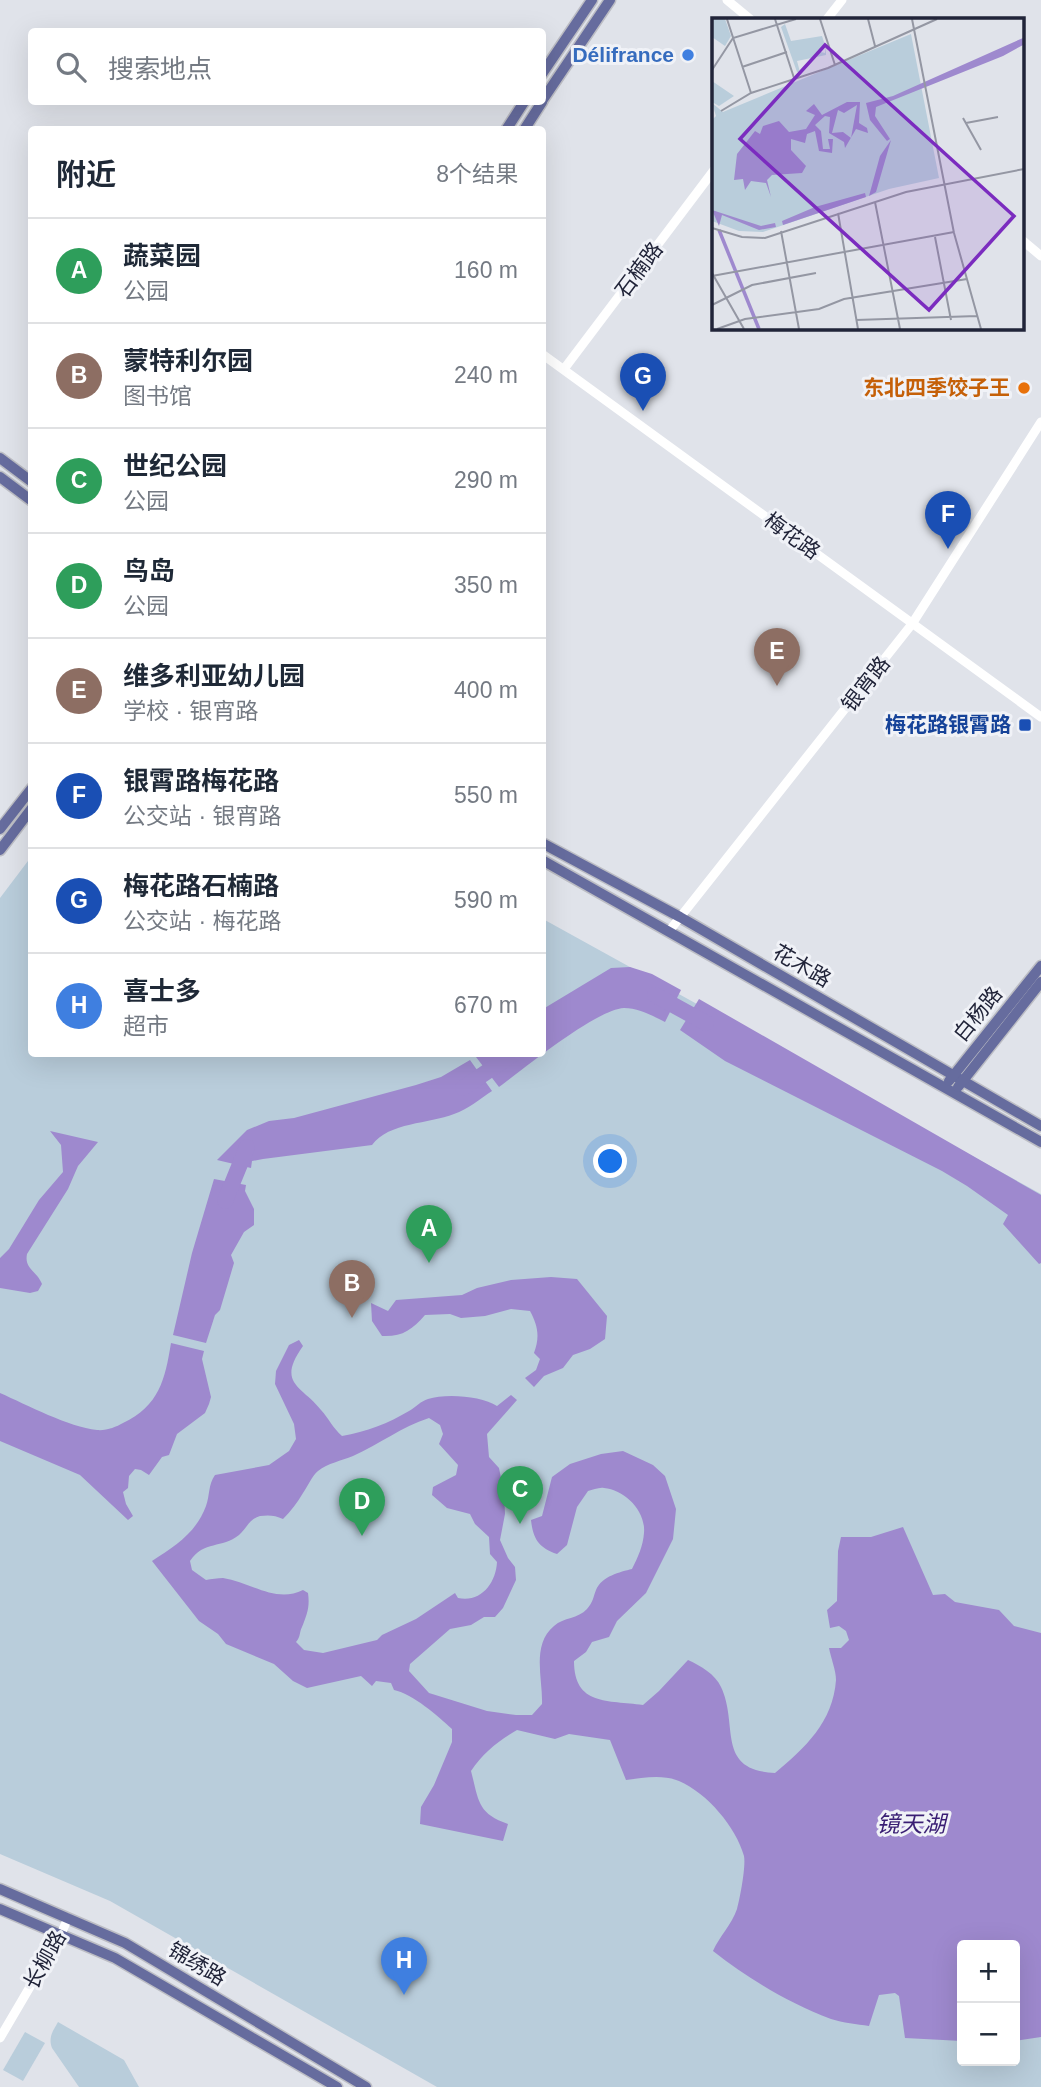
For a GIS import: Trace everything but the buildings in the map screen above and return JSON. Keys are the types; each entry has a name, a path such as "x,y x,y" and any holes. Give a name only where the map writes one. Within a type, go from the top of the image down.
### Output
{"main road":[{"path":"546,68 592,0"},
{"path":"546,95 610,0"},
{"path":"509,126 522,105"},
{"path":"526,126 540,105"},
{"path":"0,458 28,479"},
{"path":"0,477 28,498"},
{"path":"0,829 28,793"},
{"path":"0,850 28,813"},
{"name":"花木路","path":"546,845 680,917 1041,1126"},
{"name":"花木路","path":"546,862 950,1088 1041,1142"},
{"name":"白杨路","path":"950,1088 1041,966"},
{"name":"白杨路","path":"957,1079 1041,982"},
{"name":"锦绣路","path":"0,1889 125,1943 360,2085"},
{"name":"锦绣路","path":"0,1909 116,1958 337,2087"}],"street":[{"path":"727,0 749,18"},
{"path":"828,18 842,0"},
{"name":"石楠路","path":"564,369 712,173"},
{"path":"1024,242 1041,256"},
{"name":"梅花路","path":"546,357 1041,717"},
{"name":"银宵路","path":"670,930 912,624 1041,422"},
{"name":"长柳路","path":"0,2038 68,1918"}],"shaded area":[{"path":"28,861 28,1057 546,1057 546,921 1041,1194 1041,2087 437,2087 110,1901 0,1854 0,898"},
{"path":"58,2022 124,2060 139,2087 79,2087 52,2048 51,2037"},
{"path":"25,2032 45,2043 23,2081 3,2070"}],"water":[{"path":"630,967 652,974 681,990 665,1022 635,1009 611,1011 546,1052 546,1007 611,968"},
{"path":"699,999 1041,1195 1041,1263 1039,1264 1003,1224 1008,1215 967,1186 725,1061 680,1030"},
{"path":"476,1057 539,1057 499,1087"},
{"path":"470,1060 492,1091 454,1114 388,1132 372,1145 252,1161 251,1168 217,1160 247,1130 269,1121 294,1118 416,1085 441,1077"},
{"path":"50,1131 98,1142 78,1166 68,1189 27,1254 29,1267 42,1284 38,1291 30,1293 0,1288 0,1258 9,1249 39,1200 63,1172 61,1145"},
{"path":"214,1179 246,1185 245,1191 254,1209 254,1225 244,1232 231,1255 234,1263 220,1310 215,1315 206,1343 173,1335 192,1253"},
{"path":"551,1277 577,1279 607,1316 605,1339 590,1349 573,1355 563,1368 544,1376 534,1387 525,1378 536,1370 540,1359 534,1353 537,1332 530,1311 511,1309 485,1316 461,1318 450,1314 425,1315 406,1332 389,1336 382,1336 372,1321 371,1303 388,1311 396,1300 462,1295 477,1288 511,1280"},
{"name":"镜天湖","path":"299,1340 303,1346 295,1359 292,1377 342,1436 385,1423 423,1401 436,1397 473,1398 497,1406 511,1395 517,1400 487,1434 489,1457 499,1468 504,1493 505,1514 500,1540 515,1567 516,1580 503,1608 495,1617 484,1617 471,1625 450,1629 410,1664 409,1671 429,1693 487,1711 516,1715 532,1715 542,1704 540,1652 547,1634 558,1623 587,1609 602,1581 632,1569 643,1542 644,1525 633,1503 619,1493 602,1488 588,1491 577,1507 567,1545 557,1554 538,1542 531,1520 542,1516 552,1477 570,1464 601,1454 623,1451 653,1465 665,1476 676,1509 673,1539 646,1593 617,1621 609,1637 592,1642 586,1652 574,1661 580,1686 595,1698 643,1705 688,1660 707,1671 718,1682 726,1701 736,1754 744,1764 756,1770 775,1773 807,1744 829,1709 836,1680 829,1648 841,1648 849,1640 846,1631 839,1626 830,1628 827,1610 837,1601 838,1551 841,1537 871,1537 903,1527 933,1595 945,1594 955,1602 999,1610 1014,1626 1041,1633 1041,2037 1020,2040 1020,1940 957,1940 957,2041 905,2038 899,1996 895,1993 879,1995 869,2026 815,2013 769,1990 741,1971 713,1951 735,1915 741,1890 744,1856 734,1834 710,1802 690,1786 659,1777 626,1780 610,1740 569,1734 555,1739 517,1730 486,1753 471,1771 481,1805 490,1815 508,1824 503,1841 420,1824 421,1807 434,1785 452,1742 452,1729 417,1701 394,1690 391,1683 376,1681 372,1686 361,1676 307,1688 293,1681 274,1664 226,1644 218,1634 199,1621 152,1561 177,1544 197,1524 206,1506 215,1475 269,1465 289,1451 296,1439 294,1424 275,1384 276,1371 289,1345","holes":["429,1418 440,1425 443,1434 439,1444 458,1465 456,1475 433,1487 432,1495 447,1508 470,1514 475,1524 489,1537 490,1554 497,1562 496,1570 490,1584 480,1594 466,1599 458,1598 455,1593 416,1619 377,1640 323,1653 304,1650 296,1642 308,1610 308,1593 303,1590 283,1595 223,1578 206,1580 192,1570 190,1561 195,1554 207,1547 233,1539 256,1517 269,1515 283,1519 322,1468 353,1456"]},
{"path":"171,1343 204,1351 202,1359 211,1397 205,1413 177,1434 169,1455 162,1457 149,1475 135,1469 129,1476 128,1488 123,1492 133,1516 128,1520 80,1475 0,1441 0,1393 61,1420 97,1430 114,1427 135,1416 152,1400 163,1380"}],"waterway":[{"path":"655,995 706,1023"},
{"path":"463,1088 509,1057"},
{"path":"225,1201 247,1147"}],"place":[{"name":"Délifrance","path":"688,55"},
{"name":"东北四季饺子王","path":"1024,388"},
{"name":"梅花路石楠路","path":"643,411"},
{"name":"银霄路梅花路","path":"948,549"},
{"name":"维多利亚幼儿园","path":"777,686"},
{"name":"梅花路银霄路","path":"1025,725"},
{"name":"蔬菜园","path":"429,1263"},
{"name":"蒙特利尔园","path":"352,1318"},
{"name":"世纪公园","path":"520,1524"},
{"name":"鸟岛","path":"362,1536"},
{"name":"喜士多","path":"404,1995"}]}
